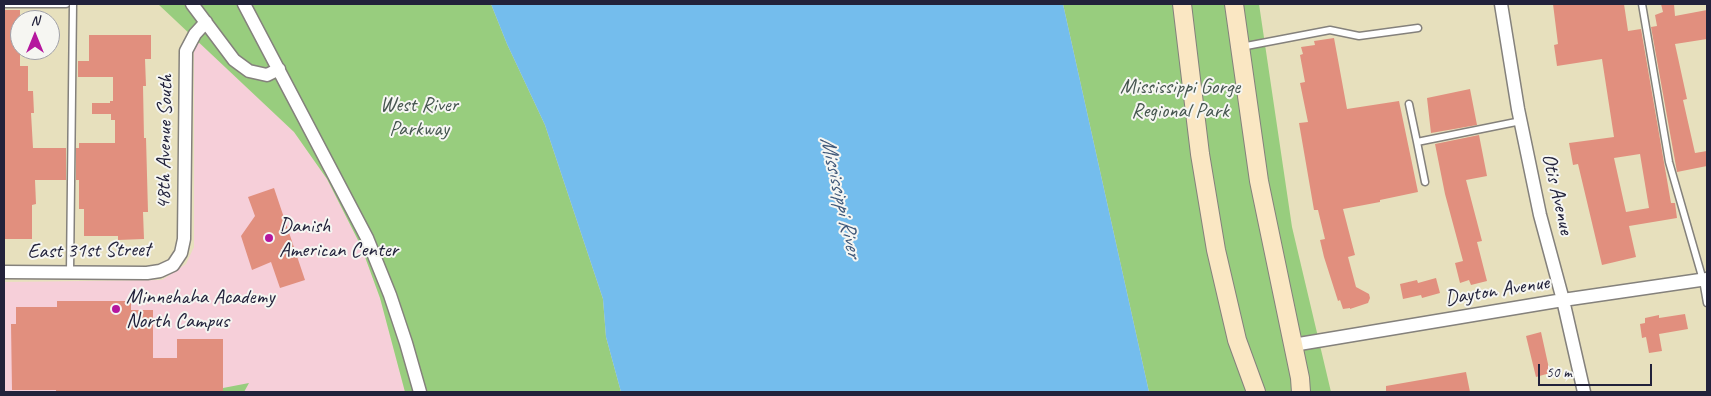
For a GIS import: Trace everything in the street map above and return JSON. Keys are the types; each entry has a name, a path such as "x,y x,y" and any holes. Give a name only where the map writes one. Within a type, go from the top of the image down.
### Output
{"street":[{"path":"192,4 234,60 249,71 267,76 279,69"},
{"path":"244,4 367,238 390,295 420,392"},
{"path":"1182,4 1200,154 1216,250 1237,340 1256,392"},
{"path":"1234,4 1259,180 1300,378 1300,392"},
{"name":"Otis Avenue","path":"1501,4 1521,121 1540,215 1563,300 1584,392"},
{"name":"48th Avenue South","path":"173,265 181,253 184,239 186,51 195,34 206,22"},
{"name":"East 31st Street","path":"4,272 147,274 173,265"},
{"name":"Dayton Avenue","path":"1293,345 1563,300 1705,280"}],"lane":[{"path":"4,4 66,4"},
{"path":"70,273 73,4"},
{"path":"1642,4 1669,162 1705,280 1707,303"},
{"path":"1239,47 1330,30 1359,36 1418,28"},
{"path":"1408,104 1425,182"},
{"path":"1417,142 1521,121"}],"shaded area":[{"path":"200,43 294,132 327,179 361,246 380,298 405,392 4,392 4,282 162,280 186,264 194,247 194,51 196,45"}],"green space":[{"name":"West River Parkway","path":"158,4 491,4 507,44 545,125 603,299 606,337 621,392 405,392 380,298 361,246 327,179 294,132"},
{"name":"Mississippi Gorge Regional Park","path":"1063,4 1259,4 1292,227 1331,392 1149,392"},
{"path":"249,383 244,392 223,392 223,388"}],"water":[{"name":"Mississippi River","path":"491,4 1063,4 1149,392 621,392 606,337 603,299 545,125 507,44"}],"building":[{"path":"1553,4 1624,4 1628,31 1641,29 1671,203 1675,203 1677,218 1629,226 1636,257 1602,265 1578,164 1573,165 1569,143 1614,137 1602,59 1557,66 1554,45 1558,44","holes":["1640,154 1649,208 1626,212 1614,158"]},
{"path":"1661,4 1674,4 1675,16 1707,10 1707,39 1675,44 1687,99 1683,100 1695,153 1707,151 1707,166 1677,172 1651,27 1657,26 1655,15 1663,12"},
{"path":"4,10 10,10 10,60 20,60 20,66 28,66 28,91 33,91 34,113 31,113 33,148 66,148 66,180 35,180 36,204 32,205 32,239 4,239"},
{"path":"89,35 151,35 151,59 145,59 146,86 143,86 148,212 143,212 144,239 118,240 118,236 84,236 84,209 79,209 79,180 76,180 76,148 79,148 79,143 115,143 115,120 111,120 111,114 92,114 92,103 110,103 110,101 113,101 113,77 78,77 78,61 89,61"},
{"path":"1334,38 1347,109 1399,101 1418,192 1343,209 1355,255 1348,257 1356,287 1369,294 1370,298 1368,303 1350,309 1343,309 1340,300 1338,301 1324,257 1320,240 1325,239 1318,210 1314,210 1299,123 1308,122 1300,83 1305,82 1300,55 1303,54 1301,47 1315,45 1314,41"},
{"path":"1470,89 1477,125 1431,133 1427,98"},
{"path":"1479,135 1487,176 1466,180 1482,241 1477,242 1487,281 1471,285 1469,280 1460,283 1455,263 1463,261 1445,194 1435,144"},
{"name":"Danish American Center","path":"274,188 305,280 280,288 271,262 252,270 241,236 255,216 248,197"},
{"path":"1436,278 1440,293 1422,298 1421,295 1403,299 1400,284 1417,280 1418,283"},
{"path":"57,301 131,301 131,310 153,310 153,358 177,358 177,339 223,339 223,392 56,392 56,390 12,390 11,324 16,324 16,307 57,307"},
{"path":"1685,314 1688,329 1659,334 1662,351 1649,353 1646,337 1642,338 1640,324 1645,323 1645,318 1659,315 1659,318"},
{"path":"1541,332 1550,373 1536,377 1526,336"},
{"path":"1466,372 1470,392 1386,392 1386,386"}],"place":[{"name":"Danish American Center","path":"269,238"},
{"name":"Minnehaha Academy North Campus","path":"116,309"}]}
